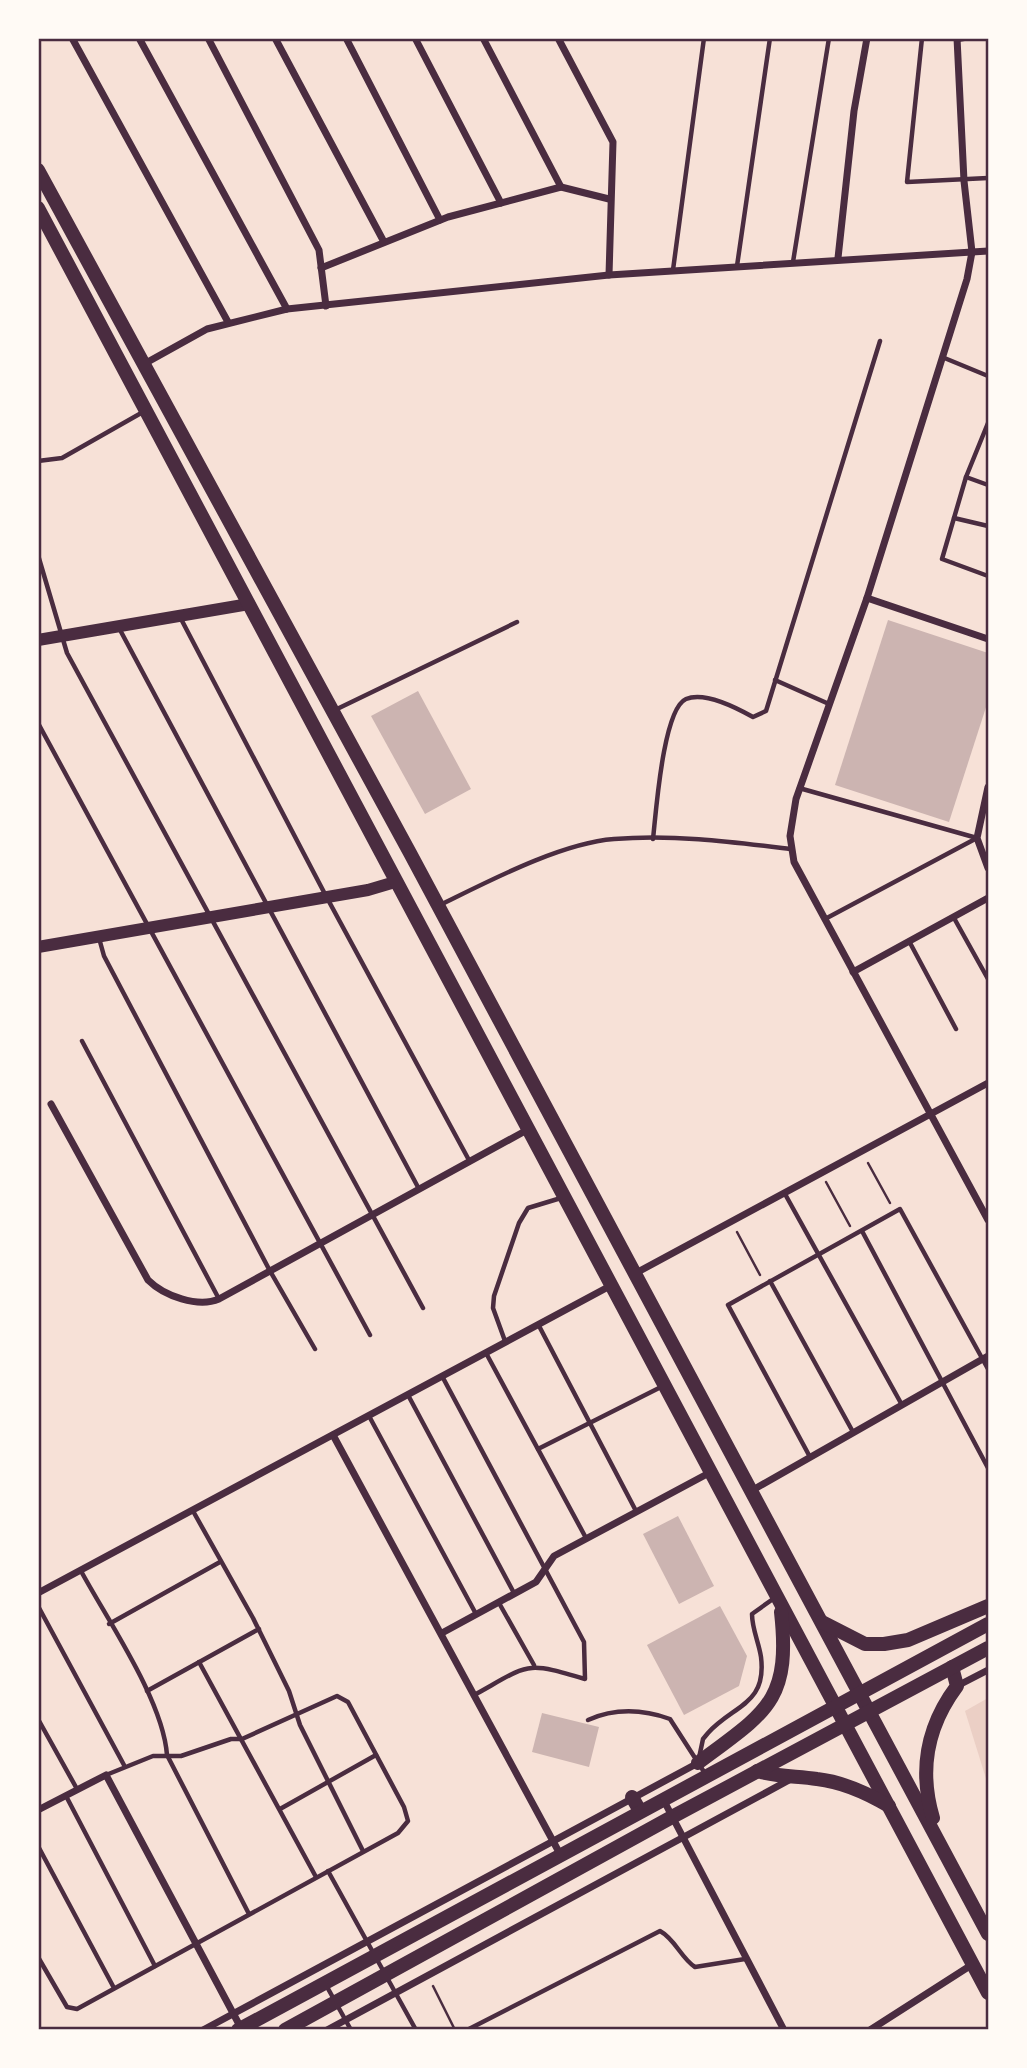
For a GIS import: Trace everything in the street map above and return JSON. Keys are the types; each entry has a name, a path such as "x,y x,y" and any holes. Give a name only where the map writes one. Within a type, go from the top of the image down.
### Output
{"main road":[{"path":"38,170 439,906 633,1275 861,1692 989,1934"},
{"path":"41,219 127,373 709,1473 989,1993"},
{"path":"127,373 143,365"},
{"path":"395,882 420,873"},
{"path":"610,1286 633,1275"},
{"path":"239,2029 663,1799 702,1769 775,1696 783,1675 785,1645 779,1600"},
{"path":"822,1622 865,1644 884,1644 931,1631 988,1605"},
{"path":"702,1769 836,1705 989,1624"},
{"path":"285,2029 672,1817 989,1648"},
{"path":"940,1842 924,1775 932,1734 957,1686 952,1667"},
{"path":"757,1771 838,1783 859,1789 891,1808"},
{"path":"632,1797 639,1811"}],"street":[{"path":"72,38 228,322"},
{"path":"139,38 287,309"},
{"path":"208,38 319,250 326,306"},
{"path":"275,38 384,242"},
{"path":"346,38 440,220"},
{"path":"415,38 501,203"},
{"path":"483,38 561,187"},
{"path":"558,38 613,142 609,199 609,275"},
{"path":"838,258 854,111 867,38"},
{"path":"957,39 964,181 972,252 867,598 799,788 790,849 824,919 989,1220"},
{"path":"321,268 440,220 561,187 609,199"},
{"path":"143,365 207,329 287,309 609,275 838,258 989,251"},
{"path":"867,598 989,639"},
{"path":"38,640 249,604"},
{"path":"989,787 977,838 989,867"},
{"path":"38,947 209,919 395,882"},
{"path":"853,972 989,898"},
{"path":"633,1275 989,1083"},
{"path":"51,1104 148,1280 164,1291 208,1303 527,1130"},
{"path":"38,1593 610,1286"},
{"path":"751,1492 986,1358"},
{"path":"333,1435 560,1854"},
{"path":"442,1633 536,1582 554,1556 709,1473"},
{"path":"957,1686 989,1670"},
{"path":"203,2029 632,1797 702,1769"},
{"path":"38,1810 106,1775 233,2013 239,2029"},
{"path":"327,2029 792,1778"},
{"path":"663,1799 784,2029"},
{"path":"870,2029 973,1964"}],"lane":[{"path":"673,271 704,38"},
{"path":"737,266 770,38"},
{"path":"793,262 829,38"},
{"path":"922,38 907,182 989,178"},
{"path":"957,39 969,38"},
{"path":"653,839 673,715 682,700 692,697 709,699 758,717 766,711 880,341"},
{"path":"942,357 989,376"},
{"path":"38,461 62,458 146,410"},
{"path":"989,423 966,477 942,559 989,576"},
{"path":"966,477 989,485"},
{"path":"954,518 989,526"},
{"path":"38,555 60,636 209,919 423,1308"},
{"path":"180,616 326,896 470,1161"},
{"path":"333,711 517,622"},
{"path":"118,627 419,1189"},
{"path":"775,680 829,704"},
{"path":"38,723 370,1335"},
{"path":"799,788 977,838"},
{"path":"824,919 977,838"},
{"path":"439,906 492,879 581,846 613,839 711,840 790,849"},
{"path":"954,918 989,979"},
{"path":"99,936 104,956 270,1270 315,1349"},
{"path":"909,941 956,1029"},
{"path":"82,1041 219,1298"},
{"path":"785,1194 902,1405"},
{"path":"505,1342 493,1308 494,1296 519,1223 528,1208 563,1198"},
{"path":"810,1458 728,1305 900,1209 986,1358 989,1369"},
{"path":"862,1231 989,1468"},
{"path":"768,1283 853,1433"},
{"path":"538,1324 637,1512"},
{"path":"486,1353 587,1539"},
{"path":"442,1376 582,1634 585,1679 534,1665 517,1671 476,1695"},
{"path":"538,1449 663,1386"},
{"path":"408,1395 514,1594"},
{"path":"369,1416 476,1614"},
{"path":"193,1511 259,1629 296,1714 363,1851"},
{"path":"109,1624 220,1562"},
{"path":"81,1571 147,1691 164,1735 167,1755 249,1914"},
{"path":"702,1769 703,1740 708,1733 757,1692 762,1665 752,1614 779,1600"},
{"path":"499,1603 534,1665"},
{"path":"38,1606 124,1765"},
{"path":"147,1691 259,1629"},
{"path":"199,1662 316,1877"},
{"path":"38,1957 67,2007 72,2009 398,1833 408,1821 348,1702 341,1697 326,1699 242,1739 231,1739 181,1756 153,1756 124,1765 106,1775"},
{"path":"588,1720 607,1712 637,1711 670,1720 702,1769"},
{"path":"38,1719 77,1790"},
{"path":"279,1809 376,1755"},
{"path":"66,1796 155,1966"},
{"path":"38,1846 114,1988"},
{"path":"328,1871 416,2029"},
{"path":"467,2029 660,1931 667,1934 683,1959 695,1967 745,1959"},
{"path":"324,1982 351,2029"}],"path":[{"path":"861,1150 895,1212"},
{"path":"820,1172 855,1235"},
{"path":"732,1223 768,1283"},
{"path":"427,1974 455,2029"}],"shaded area":[{"path":"988,1698 988,1785 965,1711"}],"building":[{"path":"888,620 988,653 988,701 949,822 835,785"},
{"path":"418,691 471,789 425,814 371,716"},
{"path":"678,1516 714,1586 679,1604 643,1534"},
{"path":"720,1606 747,1656 739,1686 684,1715 647,1645"},
{"path":"542,1713 599,1727 589,1767 532,1752"}]}
